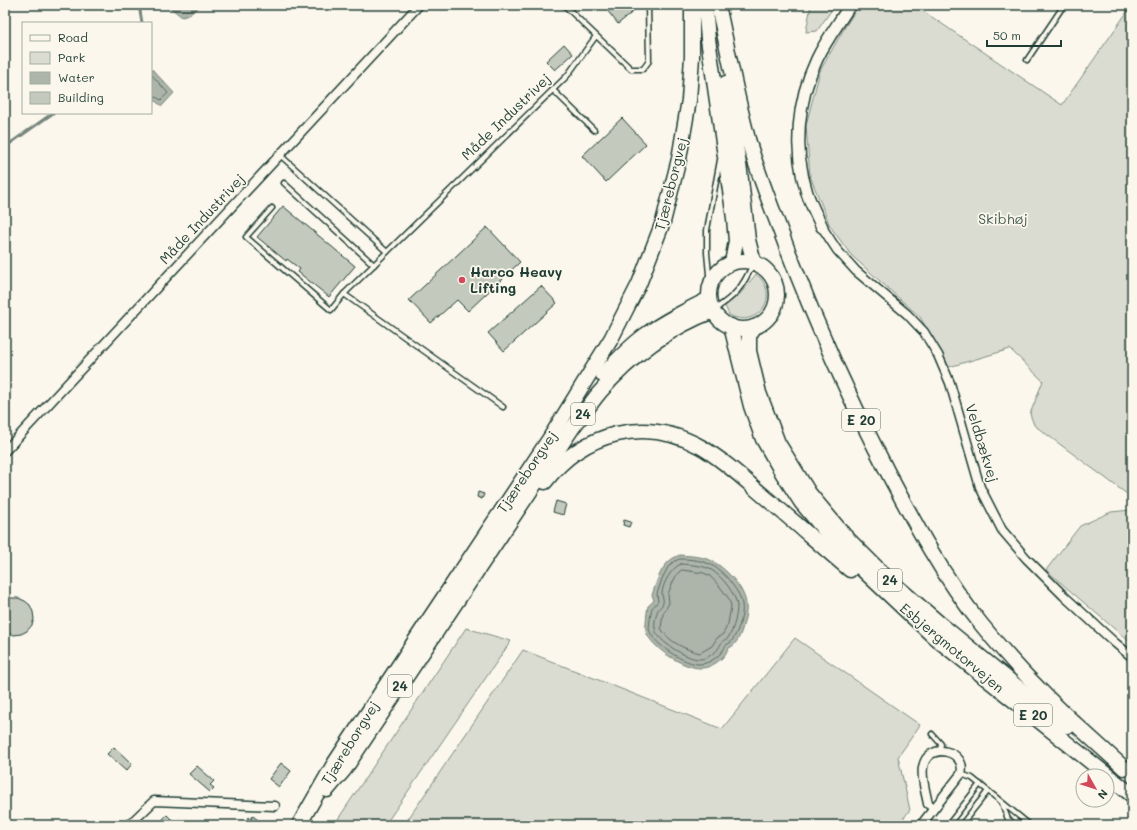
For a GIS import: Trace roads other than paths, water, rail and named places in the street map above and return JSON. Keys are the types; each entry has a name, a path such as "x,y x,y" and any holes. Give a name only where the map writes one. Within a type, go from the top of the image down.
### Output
{"highway":[{"name":"Tjæreborgvej","path":"302,820 338,758 550,438 626,312 639,284 663,222 674,185 685,128 688,100 692,57 692,5"},
{"path":"705,5 708,39 734,218 736,241 732,263"},
{"name":"E 20","path":"718,5 719,38 740,171 748,240 754,263"},
{"name":"E 20","path":"718,5 748,140 768,197 805,294 841,376 894,485 934,554 958,592 980,622 1018,667 1046,696 1128,771"},
{"path":"746,261 754,263 769,273 774,281 776,294 774,308 769,316 754,327 738,328 731,326 718,318 711,298 718,271 724,266 732,263 746,261"},
{"name":"24","path":"550,438 592,386 620,357 644,336 665,322 711,298"},
{"name":"24","path":"489,553 573,427 598,393 620,370 643,350 664,335 693,318 711,298"},
{"name":"Esbjergmotorvejen","path":"731,326 751,406 763,439 783,474 798,496 848,556 933,636 1132,795"},
{"name":"Esbjergmotorvejen","path":"754,327 749,336 749,351 759,393 778,443 809,493 844,535 887,578 939,623 1048,712 1128,771"},
{"path":"489,553 514,524 552,473 572,455 597,440 612,435 633,431 652,431 689,442 709,452 724,462 872,588 933,636"},
{"name":"Tjæreborgvej","path":"302,820 344,770 489,553"}],"street":[{"name":"Måde Industrivej","path":"5,450 419,5"},
{"path":"822,227 808,194 802,171 799,143 801,114 808,80 816,60 850,5"},
{"name":"Veldbækvej","path":"822,227 837,250 856,271 907,314 920,328 938,356 950,383 980,487 1002,530 1026,558 1064,596 1132,657"},
{"path":"920,825 934,808 961,774 962,766 959,760 951,753 940,751 934,752 928,756 924,762 922,769 928,804 934,808"},
{"path":"129,825 154,801 274,806"}],"lane":[{"path":"564,5 631,69 643,69 649,61 648,5"},
{"path":"1027,60 1064,5"},
{"name":"Måde Industrivej","path":"272,208 246,237 331,310 344,294 567,76 596,36"},
{"path":"553,90 594,130"},
{"path":"723,134 719,166 707,230 707,253 711,298 731,299 745,282 754,263"},
{"path":"280,155 387,252"},
{"path":"284,183 374,265"},
{"path":"344,294 502,407"},
{"path":"932,734 941,744 940,751"},
{"path":"961,774 972,778 1030,825"},
{"path":"948,825 980,784"},
{"path":"961,825 988,791"},
{"path":"1002,802 1010,825"},
{"path":"1008,820 1015,825"}],"water":[{"path":"167,5 201,5 189,15 182,17"},
{"path":"152,69 174,93 162,106 152,99"},
{"path":"680,555 695,556 716,563 733,578 745,598 746,615 738,639 721,659 709,667 693,667 676,661 654,644 646,631 648,606 654,600 652,595 659,576 669,561"}],"waterway":[{"path":"139,5 142,22"},
{"path":"5,147 52,114"}],"place":[{"name":"Harco Heavy Lifting","path":"462,280"}],"park label":[{"name":"Skibhøj","path":"1003,219"}]}
